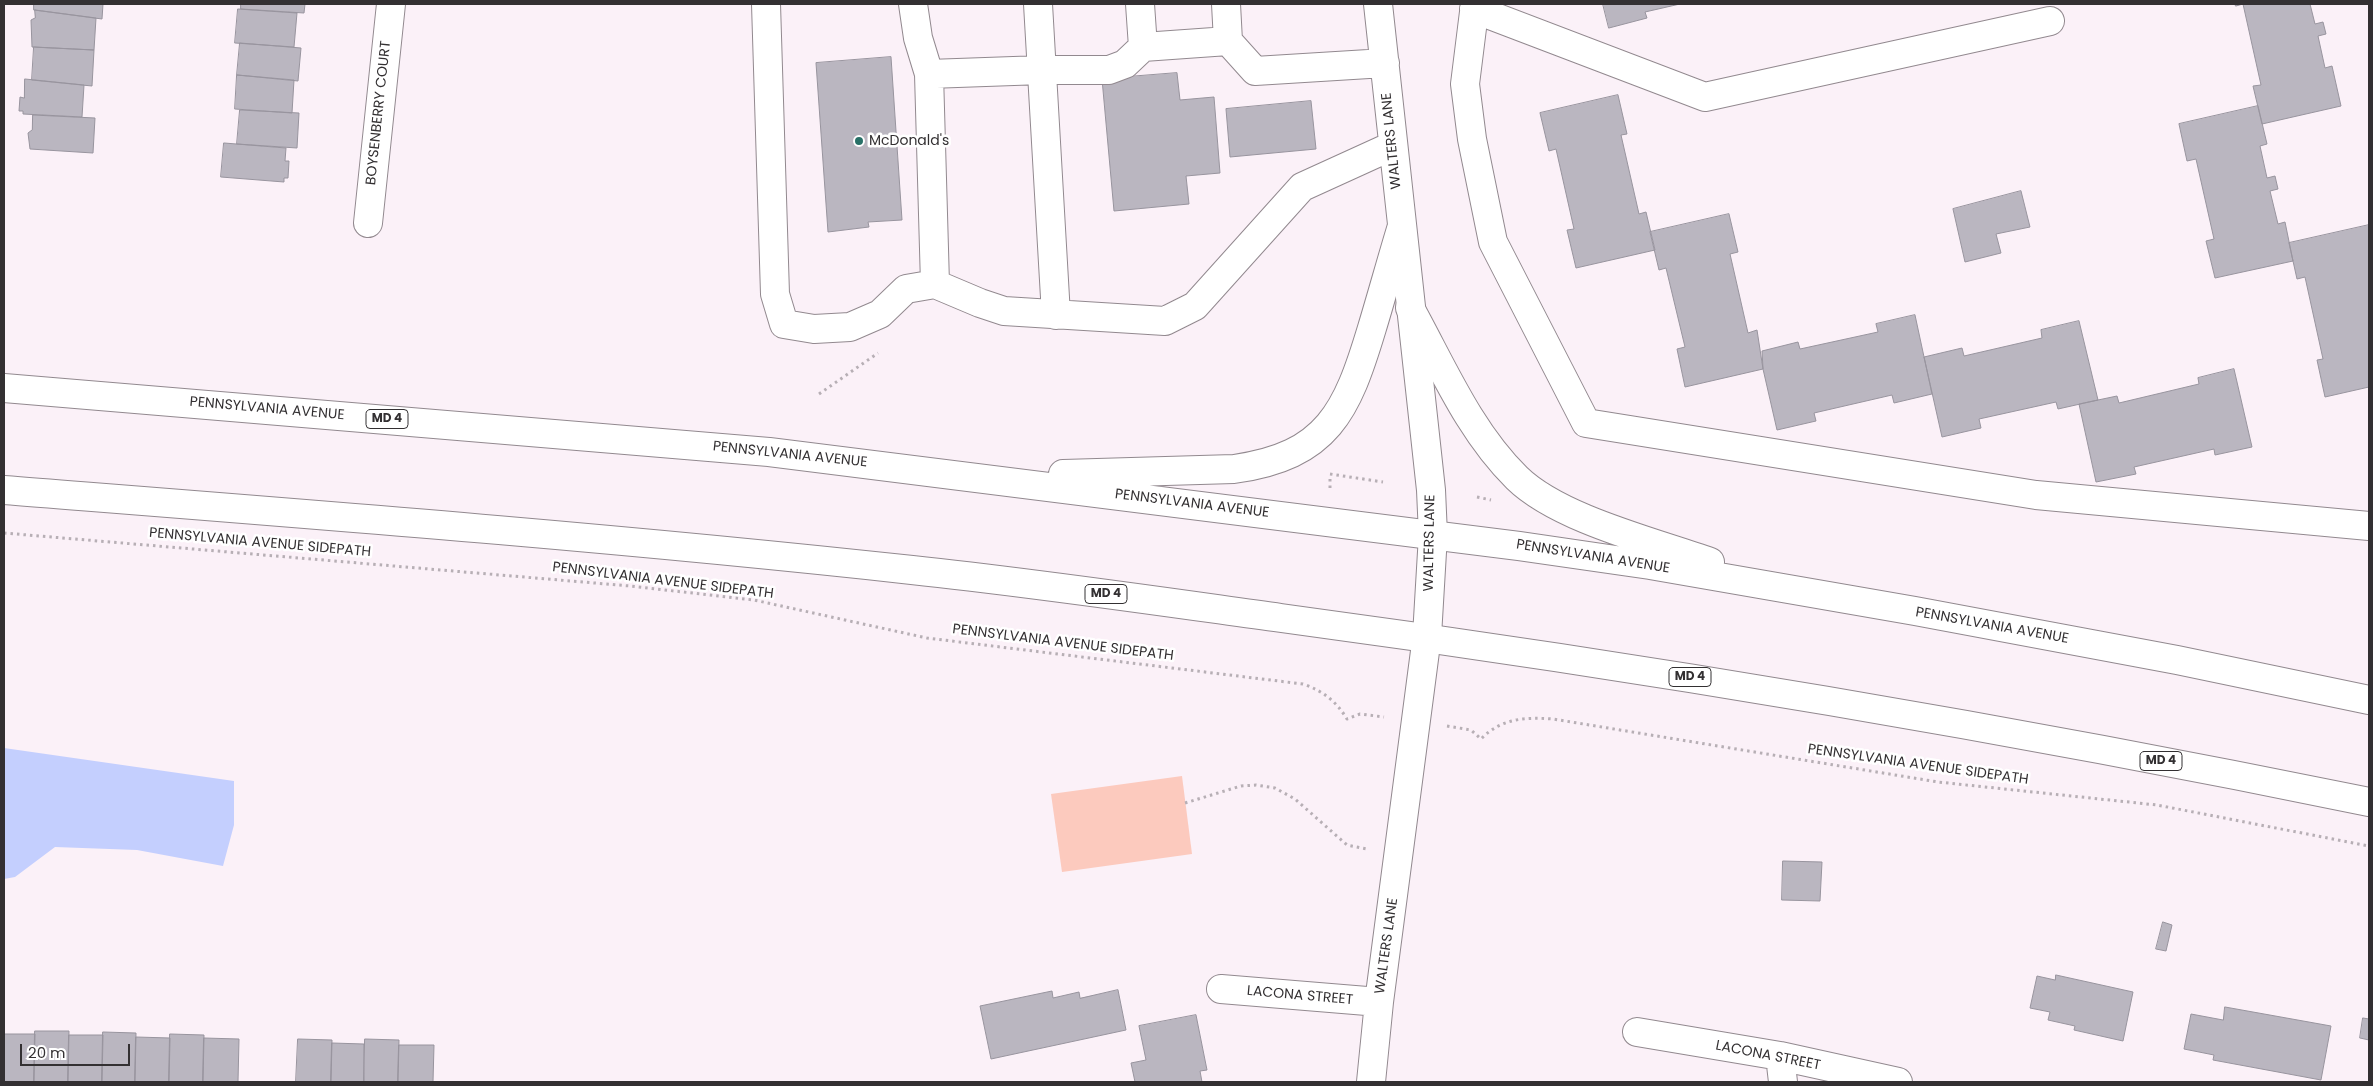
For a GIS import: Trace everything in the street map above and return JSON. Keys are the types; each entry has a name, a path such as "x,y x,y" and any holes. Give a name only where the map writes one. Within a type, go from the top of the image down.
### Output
{"main road":[{"name":"BOYSENBERRY COURT","path":"368,223 391,4"},
{"path":"766,4 775,294 784,324 814,329 850,327 880,314 906,289 935,284 1004,311 1165,321 1194,306 1302,187 1392,146"},
{"path":"913,4 918,38 929,74 935,284"},
{"path":"1038,4 1056,315"},
{"path":"1140,4 1144,47"},
{"path":"1226,4 1228,42 1255,71 1385,63"},
{"name":"WALTERS LANE","path":"1371,1082 1379,1002 1426,636 1433,535 1431,490 1401,229 1378,4"},
{"path":"2050,21 1705,97 1474,7 1465,84 1472,139 1493,242 1586,423 1806,457 2036,496 2369,526"},
{"path":"929,74 1109,70 1125,64 1144,47 1228,42"},
{"path":"975,476 1234,469 1261,465 1287,456 1308,444 1327,427 1352,388 1401,229"},
{"path":"1410,308 1482,437 1517,478 1536,492 1584,518 1797,592"},
{"name":"PENNSYLVANIA AVENUE","path":"4,388 751,450 975,476 1433,535 1650,565 2047,636 2369,700"},
{"name":"MD 4","path":"4,490 373,519 785,557 1036,584 1426,636 1688,676 1952,722 2369,802"},
{"name":"LACONA STREET","path":"1221,989 1379,1002"},
{"name":"LACONA STREET","path":"1638,1032 1781,1069 1898,1082"}],"path":[{"path":"1330,474 1383,482"},
{"name":"PENNSYLVANIA AVENUE SIDEPATH","path":"4,533 610,584 754,600 927,638 1303,684 1318,689 1330,697 1347,719 1360,714"},
{"name":"PENNSYLVANIA AVENUE SIDEPATH","path":"1471,730 1481,739 1489,731 1502,724 1523,718 1553,719 1938,782 2157,805 2369,846"},
{"path":"1185,803 1241,786 1256,785 1275,788 1295,798 1347,845 1399,857"}],"shaded area":[{"path":"1182,776 1192,854 1062,872 1051,794"}],"water":[{"path":"4,748 234,781 234,825 223,866 137,850 55,847 15,877 4,879"}],"building":[{"path":"34,4 103,4 102,19 34,10"},
{"path":"241,4 305,4 304,13 241,9"},
{"path":"1603,4 1680,4 1645,12 1647,18 1609,28"},
{"path":"2243,4 2310,4 2315,24 2323,22 2326,34 2318,36 2325,68 2332,66 2341,106 2262,124 2253,86 2261,85"},
{"path":"238,9 297,13 294,47 235,43"},
{"path":"35,10 96,18 94,50 32,47 31,20 35,18"},
{"path":"240,43 301,48 298,81 237,75"},
{"path":"34,47 94,50 92,86 32,80"},
{"name":"McDonald's","path":"891,57 902,220 868,222 869,227 828,232 816,63"},
{"path":"1177,73 1180,100 1214,97 1220,173 1186,176 1189,204 1114,211 1102,79"},
{"path":"237,75 294,80 292,113 235,109"},
{"path":"25,79 84,85 82,117 23,114 23,111 19,111 20,97 24,98"},
{"path":"1618,95 1627,134 1621,135 1639,214 1646,212 1655,250 1576,268 1567,230 1574,229 1556,149 1549,151 1540,113"},
{"path":"1311,101 1316,149 1230,157 1226,109"},
{"path":"2258,106 2267,144 2260,146 2267,178 2275,176 2278,189 2270,191 2278,224 2285,222 2293,261 2215,278 2206,241 2214,239 2196,159 2187,161 2179,124"},
{"path":"240,110 299,113 297,148 237,144"},
{"path":"33,115 95,118 93,153 30,149 28,133 32,130"},
{"path":"224,143 286,148 285,161 289,161 288,178 284,178 284,182 221,177"},
{"path":"2021,191 2030,227 1996,234 2001,253 1965,262 1953,209"},
{"path":"1729,214 1738,252 1730,254 1748,333 1757,330 1763,369 1685,387 1677,349 1685,347 1666,268 1659,270 1650,232"},
{"path":"2369,225 2369,387 2325,397 2317,360 2323,359 2305,277 2297,279 2289,243"},
{"path":"1915,315 1932,394 1894,403 1892,395 1814,413 1816,421 1777,430 1763,369 1762,351 1798,342 1800,349 1878,332 1876,324"},
{"path":"2079,321 2098,400 2058,409 2056,402 1979,419 1981,428 1942,437 1924,357 1962,348 1964,356 2042,338 2041,330"},
{"path":"2234,369 2252,447 2215,455 2214,449 2134,467 2136,474 2096,482 2079,404 2117,396 2119,403 2199,384 2198,378"},
{"path":"1783,861 1822,862 1820,901 1782,900"},
{"path":"2163,922 2172,925 2166,951 2156,949"},
{"path":"2056,975 2133,992 2123,1041 2074,1030 2075,1026 2048,1020 2050,1012 2030,1008 2037,976 2055,980"},
{"path":"1118,990 1126,1030 991,1059 980,1006 1052,991 1053,998 1079,992 1080,998"},
{"path":"2225,1007 2331,1026 2321,1080 2213,1060 2214,1055 2184,1049 2191,1014 2223,1020"},
{"path":"1196,1015 1207,1070 1200,1071 1202,1082 1135,1082 1131,1063 1146,1060 1139,1026"},
{"path":"2363,1018 2369,1019 2369,1040 2360,1038"},
{"path":"35,1031 69,1031 68,1082 34,1082"},
{"path":"103,1032 136,1033 135,1082 102,1082"},
{"path":"4,1034 35,1034 34,1082 4,1082"},
{"path":"170,1034 204,1035 203,1082 169,1082"},
{"path":"69,1035 103,1035 102,1082 68,1082"},
{"path":"136,1037 170,1038 169,1082 135,1082"},
{"path":"204,1038 239,1039 238,1082 203,1082"},
{"path":"298,1039 332,1040 331,1082 296,1082"},
{"path":"365,1039 399,1040 398,1082 364,1082"},
{"path":"332,1043 364,1044 364,1082 331,1082"},
{"path":"399,1045 434,1045 433,1082 398,1082"}],"place":[{"name":"McDonald's","path":"859,141"}]}
